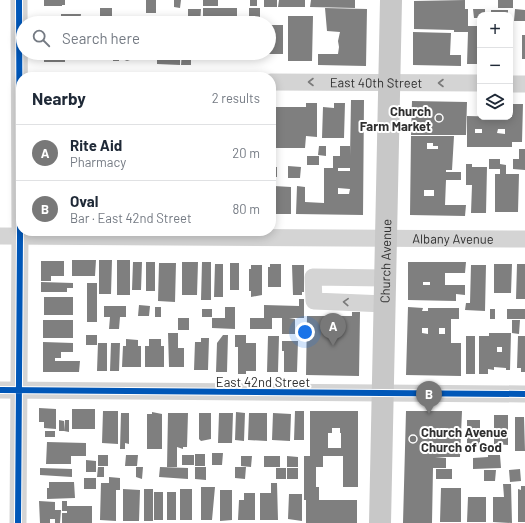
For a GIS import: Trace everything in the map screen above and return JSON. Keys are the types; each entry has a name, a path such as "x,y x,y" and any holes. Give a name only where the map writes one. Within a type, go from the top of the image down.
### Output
{"main road":[{"name":"Church Avenue","path":"380,523 391,0"}],"street":[{"path":"19,0 19,16"},
{"path":"20,60 20,72"},
{"name":"East 40th Street","path":"276,82 477,84"},
{"path":"513,84 525,84"},
{"name":"Albany Avenue","path":"0,236 525,239"},
{"path":"18,523 20,236"},
{"path":"385,278 314,277 314,300 385,304"},
{"name":"East 42nd Street","path":"0,390 525,394"}],"building":[{"path":"44,0 65,0 65,5 44,6"},
{"path":"146,0 156,0 156,13 146,13"},
{"path":"174,0 181,0 180,8 174,7"},
{"path":"203,0 218,0 218,6 203,6"},
{"path":"250,0 257,0 257,6 250,6"},
{"path":"264,0 277,0 277,7 264,7"},
{"path":"279,0 305,0 305,7 278,7"},
{"path":"311,0 355,0 355,8 310,7"},
{"path":"465,0 465,9 468,9 468,26 477,26 477,64 467,64 468,32 454,32 454,30 414,29 414,1"},
{"path":"498,0 513,0 513,8 498,8"},
{"path":"100,8 112,8 112,16 100,16"},
{"path":"203,8 237,8 237,16 203,16"},
{"path":"249,8 260,8 260,16 249,16"},
{"path":"325,8 367,9 366,66 318,65 318,54 338,54 339,47 338,41 340,32 327,31"},
{"path":"188,9 201,9 200,16 188,16"},
{"path":"473,9 485,9 485,12 477,12 477,18 474,18"},
{"path":"515,9 525,10 525,21 514,21"},
{"path":"491,10 508,10 508,12 491,12"},
{"path":"61,14 81,14 81,16 61,16"},
{"path":"288,16 313,16 312,61 288,61"},
{"path":"276,25 283,25 283,54 276,54"},
{"path":"413,32 451,33 450,55 461,55 461,66 413,65"},
{"path":"522,35 525,35 525,59 522,59"},
{"path":"44,60 65,60 65,62 44,62"},
{"path":"157,60 180,60 180,65 157,64"},
{"path":"181,60 191,60 191,65 181,65"},
{"path":"351,100 364,100 363,215 296,214 297,186 305,187 305,202 324,203 324,168 333,168 333,156 340,156 340,146 350,146 350,156","holes":["338,168 350,168 350,171 338,171","338,188 350,189 349,194 338,194"]},
{"name":"Church Farm Market","path":"412,101 467,102 466,135 411,135"},
{"path":"306,103 317,103 317,137 306,136 305,148 276,148 276,107 306,107"},
{"path":"334,103 345,103 344,138 322,138 323,107 334,108"},
{"path":"513,104 523,104 522,142 512,142 512,147 467,147 467,116 477,116 477,120 513,120","holes":["475,129 482,129 482,133 475,133","498,129 505,129 505,134 497,133"]},
{"path":"411,136 454,136 452,170 446,170 446,172 461,172 461,180 446,180 445,205 466,205 465,216 410,215","holes":["427,143 433,143 433,146 438,146 438,149 427,149","424,190 434,190 434,196 424,196"]},
{"path":"319,146 326,146 326,156 318,155"},
{"path":"519,149 525,149 525,170 513,169 513,159 519,159"},
{"path":"307,156 319,156 319,165 307,165"},
{"path":"489,159 500,159 500,164 506,165 506,174 519,174 518,212 495,212 495,174 500,174 500,169 489,169"},
{"path":"466,164 472,164 472,167 487,167 486,213 471,213 472,185 466,185"},
{"path":"288,166 301,167 300,178 288,178"},
{"path":"276,186 291,187 291,214 276,214"},
{"path":"72,260 96,260 95,276 72,276"},
{"path":"99,260 112,260 111,294 99,294"},
{"path":"117,260 130,260 130,295 117,295"},
{"path":"41,261 64,261 64,276 51,276 51,281 41,281"},
{"path":"133,262 142,262 141,290 132,290"},
{"path":"146,262 155,262 155,291 146,291"},
{"path":"182,262 198,262 197,295 182,295"},
{"path":"202,262 211,262 211,300 201,300"},
{"path":"408,262 466,262 465,273 445,273 445,285 465,285 465,295 456,294 456,301 408,300","holes":["423,282 430,282 430,285 423,285"]},
{"path":"159,263 176,263 175,302 158,301"},
{"path":"230,263 239,263 239,290 230,290"},
{"path":"215,264 223,264 223,297 214,297"},
{"path":"270,264 281,264 281,287 268,287 268,267 270,267"},
{"path":"494,264 512,264 511,293 494,293"},
{"path":"517,264 525,264 525,299 516,299"},
{"path":"251,265 262,265 262,295 251,297 251,291 249,291 249,269 251,269"},
{"path":"292,265 304,265 304,292 302,292 302,295 293,295"},
{"path":"471,265 486,265 485,311 465,310 466,303 470,303"},
{"path":"41,282 73,283 73,288 67,288 67,292 41,292"},
{"path":"87,283 97,283 97,322 87,322"},
{"path":"44,297 73,297 73,315 44,315"},
{"path":"299,299 304,299 304,318 289,318 295,319 295,334 282,334 282,318 272,318 272,329 250,329 250,318 264,318 264,305 299,306"},
{"path":"139,305 150,306 149,316 138,316"},
{"path":"104,306 126,306 126,317 120,317 119,329 109,329 110,317 104,317"},
{"path":"155,307 161,307 161,317 155,317"},
{"path":"225,307 235,307 235,329 212,328 212,318 225,318"},
{"path":"408,307 423,308 422,311 428,311 428,308 459,308 459,319 451,319 451,343 461,343 461,376 406,375","holes":["422,328 428,328 428,334 422,333","439,328 445,328 445,334 439,334"]},
{"path":"202,309 212,309 212,317 202,317"},
{"path":"490,309 495,309 495,319 490,319"},
{"path":"507,309 525,309 525,319 507,319"},
{"path":"352,312 360,312 359,376 306,375 307,316 352,316"},
{"path":"178,318 189,318 189,330 178,330"},
{"path":"43,320 73,320 73,338 43,338"},
{"path":"512,320 520,320 519,334 512,333"},
{"path":"168,333 178,333 178,348 184,348 184,367 169,367"},
{"path":"489,333 511,333 510,370 506,370 506,368 494,367 494,370 488,369 488,374 479,374 479,336 489,336","holes":["497,347 502,347 502,352 497,352"]},
{"path":"86,335 97,335 97,345 86,345"},
{"path":"223,335 228,335 227,372 216,372 217,343"},
{"path":"235,335 246,335 246,343 256,343 256,371 246,371 246,374 238,374 238,347 235,347"},
{"path":"268,336 279,336 278,372 267,372"},
{"path":"466,336 475,336 475,374 466,374"},
{"path":"518,336 525,336 525,372 521,372 521,368 517,368"},
{"path":"201,338 209,338 208,370 194,370 195,342 201,342"},
{"path":"126,339 138,340 138,346 141,346 141,367 122,367 123,346 126,346"},
{"path":"149,339 161,339 161,346 164,346 164,367 145,367 145,346 149,346"},
{"path":"282,341 298,341 297,372 284,372 284,351 282,351"},
{"path":"43,342 73,343 73,352 61,352 61,358 55,358 55,361 80,361 79,372 43,372"},
{"path":"98,343 107,343 107,371 97,371"},
{"path":"111,343 120,343 119,371 110,371"},
{"path":"39,408 56,409 56,429 44,428 44,422 39,422"},
{"path":"72,409 95,409 95,429 72,429"},
{"path":"103,411 118,411 118,444 102,443"},
{"path":"295,411 304,411 304,440 294,440"},
{"path":"310,411 358,411 358,487 343,487 343,456 323,456 323,467 316,467 316,487 319,487 319,500 357,500 357,523 306,523 306,500 304,500 304,456 310,456","holes":["332,428 340,428 341,448 328,448 328,433 332,433"]},
{"path":"406,411 462,411 460,457 435,457 446,458 446,468 433,468 432,523 403,523"},
{"path":"152,412 162,414 162,449 147,449 147,414 152,414"},
{"path":"236,412 245,413 244,441 235,440"},
{"path":"121,413 129,413 129,444 125,443 125,449 120,449"},
{"path":"168,413 188,413 187,447 183,447 183,449 177,447 177,467 167,467"},
{"path":"199,413 211,413 211,439 201,441 199,439"},
{"path":"219,413 233,413 232,443 218,443"},
{"path":"249,413 267,413 267,441 248,440"},
{"path":"273,413 291,414 290,441 272,440"},
{"path":"494,415 508,415 508,445 494,444"},
{"path":"515,417 524,417 525,451 515,451"},
{"path":"59,420 64,421 64,431 59,431"},
{"path":"65,420 69,420 69,432 64,431"},
{"path":"467,420 480,420 480,448 467,448"},
{"path":"45,431 55,431 55,437 45,437"},
{"path":"47,442 86,443 86,456 71,456 71,464 46,464"},
{"path":"212,453 223,453 222,465 212,465"},
{"path":"195,454 205,454 205,466 195,466"},
{"path":"98,455 108,455 108,466 98,466"},
{"path":"126,455 138,455 137,466 125,466"},
{"path":"182,455 194,455 194,465 182,465"},
{"path":"488,455 500,455 501,468 473,469 473,458 488,457"},
{"path":"241,456 252,456 251,467 241,466"},
{"path":"264,456 280,456 280,467 264,467"},
{"path":"287,456 298,457 298,467 287,467"},
{"path":"86,460 96,461 96,472 86,472"},
{"path":"98,467 104,467 104,477 97,477"},
{"path":"136,467 143,467 142,479 136,477"},
{"path":"160,467 188,468 188,479 159,477"},
{"path":"195,467 206,467 206,480 195,479"},
{"path":"235,467 246,467 245,479 235,478"},
{"path":"40,468 72,469 72,477 40,475"},
{"path":"276,468 286,468 286,479 276,479"},
{"path":"287,468 298,468 298,479 287,479"},
{"path":"436,469 452,469 452,479 436,479"},
{"path":"520,469 521,481 510,482 509,470"},
{"path":"484,470 496,470 495,481 484,481"},
{"path":"109,477 120,478 120,490 116,490 116,521 100,520 101,483 109,483"},
{"path":"84,478 96,478 96,489 84,489"},
{"path":"49,482 74,482 75,498 47,499 47,488 49,488"},
{"path":"271,483 277,483 278,520 260,520 260,493 271,493"},
{"path":"503,484 511,484 512,523 493,522 493,497 504,497"},
{"path":"521,486 525,486 525,522 518,522 518,489 521,490"},
{"path":"201,487 215,487 212,520 201,520"},
{"path":"441,488 461,488 461,522 440,522"},
{"path":"123,489 140,490 139,521 123,521"},
{"path":"144,489 153,489 153,521 144,521"},
{"path":"180,489 192,489 192,520 180,520"},
{"path":"220,490 232,490 232,520 220,521"},
{"path":"154,492 163,492 163,520 154,520"},
{"path":"167,492 176,492 176,520 167,520"},
{"path":"244,493 255,493 255,520 238,520 239,500 244,500"},
{"path":"289,494 302,494 302,521 288,519"},
{"path":"468,497 486,497 486,522 467,522"},
{"path":"39,501 55,502 55,510 61,510 60,523 55,523 55,519 50,519 50,523 40,523"},
{"path":"62,501 67,501 67,506 92,506 92,523 62,523 62,513 67,513 67,511 62,511"}],"cycle path":[{"path":"19,0 19,16"},
{"path":"19,60 19,72"},
{"path":"18,523 20,236"},
{"path":"0,390 525,394"}],"place":[{"name":"Church Farm Market","path":"439,118"},
{"name":"Rite Aid","path":"333,346"},
{"name":"Oval","path":"429,414"},
{"name":"Church Avenue Church of God","path":"413,439"}]}
